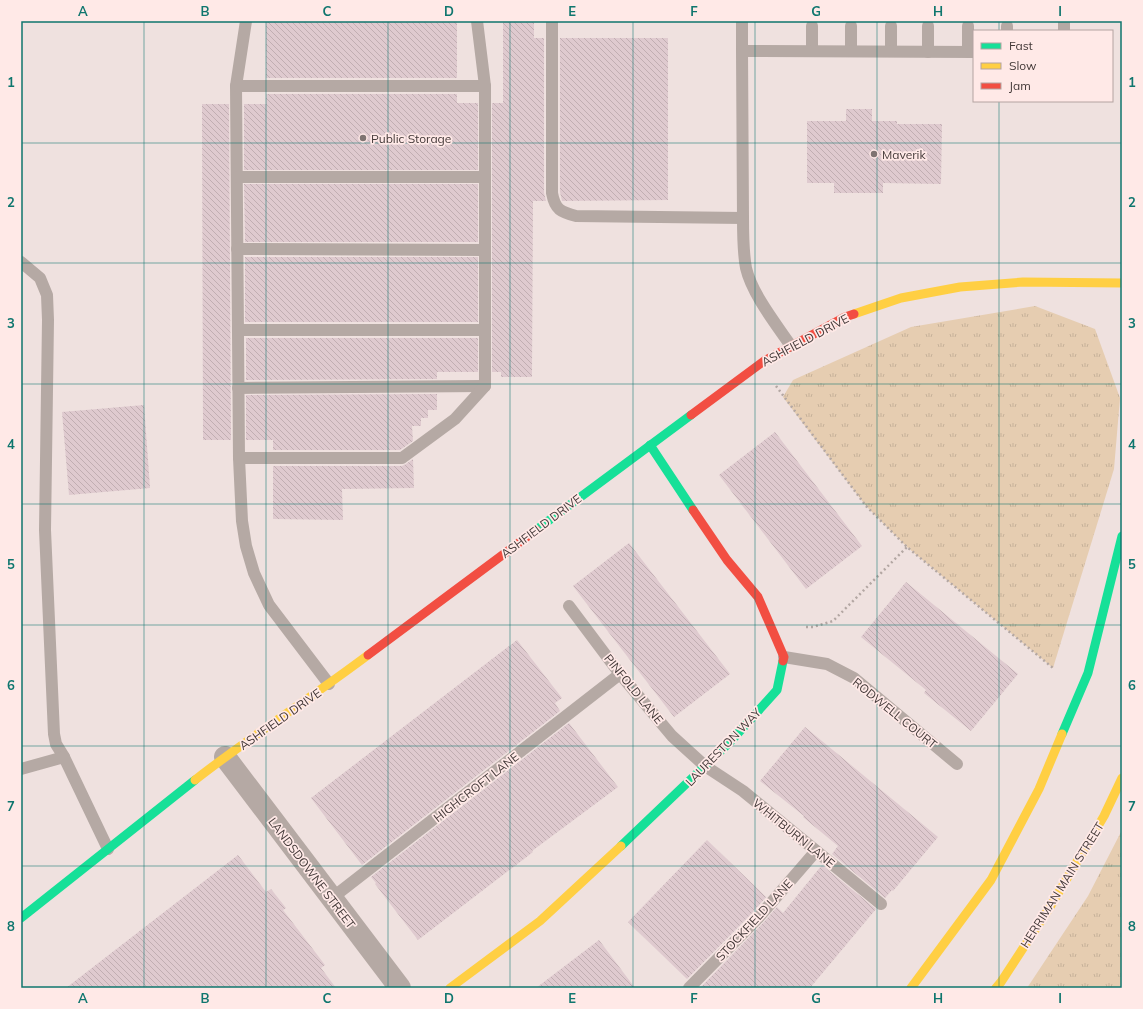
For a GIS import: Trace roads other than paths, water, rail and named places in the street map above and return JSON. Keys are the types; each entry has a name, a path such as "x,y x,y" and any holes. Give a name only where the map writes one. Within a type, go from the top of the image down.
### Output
{"street":[{"name":"ASHFIELD DRIVE","path":"21,918 225,757 321,690 764,361 845,318 901,298 960,288 1023,282 1122,283"},
{"path":"650,445 727,560 758,597 784,657"},
{"path":"911,988 991,880 1039,789 1088,673 1122,536"},
{"name":"LAURESTON WAY","path":"450,988 540,921 649,820 731,741 777,690 784,657"},
{"name":"LANDSDOWNE STREET","path":"225,757 400,988"},
{"name":"HERRIMAN MAIN STREET","path":"996,988 1050,907 1104,816 1122,778"}],"lane":[{"path":"246,21 236,86 238,388 242,521 246,546 254,573 269,605 329,684"},
{"path":"239,458 402,458 455,419 485,386 485,86 477,21"},
{"path":"552,21 552,193 553,202 556,207 562,212 576,216 743,218"},
{"path":"742,21 743,218 746,269 756,292 791,346"},
{"path":"812,26 812,52"},
{"path":"851,26 851,52"},
{"path":"891,26 891,52"},
{"path":"928,26 928,52"},
{"path":"742,52 971,52 968,26"},
{"path":"236,86 485,86"},
{"path":"237,177 485,177"},
{"path":"237,249 485,250"},
{"path":"21,262 40,278 47,295 46,530 54,734 56,744 64,757 108,849"},
{"path":"238,330 485,330"},
{"path":"238,388 485,386"},
{"name":"PINFOLD LANE","path":"569,606 620,674 672,736 705,766"},
{"name":"RODWELL COURT","path":"784,657 827,664 854,678 957,764"},
{"name":"HIGHCROFT LANE","path":"332,898 620,674"},
{"path":"21,769 64,757"},
{"name":"WHITBURN LANE","path":"705,766 743,791 881,904"},
{"name":"STOCKFIELD LANE","path":"689,988 758,918 816,851"}],"place":[{"name":"Public Storage","path":"363,138"},
{"name":"Maverik","path":"874,154"}]}
